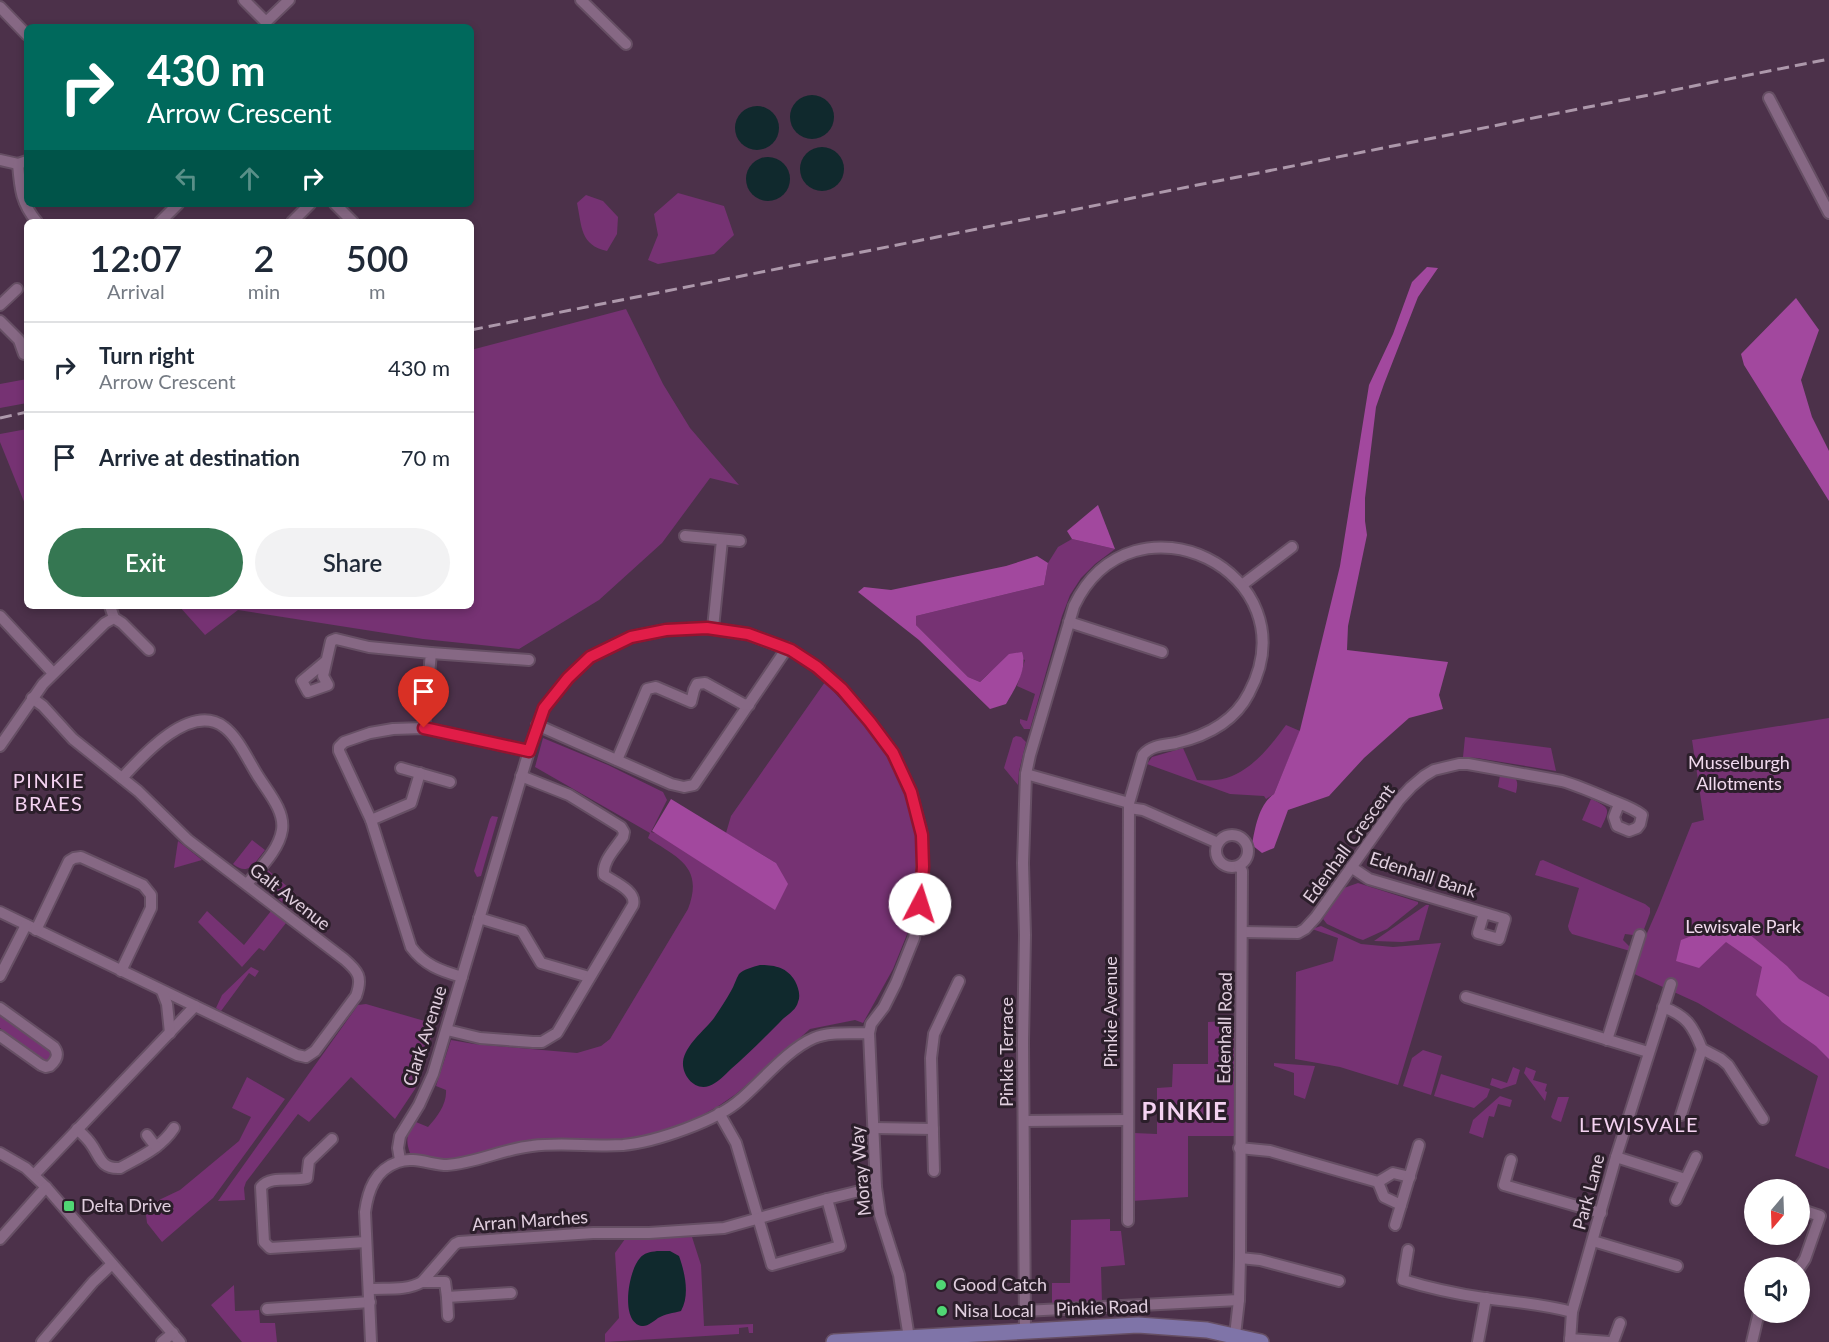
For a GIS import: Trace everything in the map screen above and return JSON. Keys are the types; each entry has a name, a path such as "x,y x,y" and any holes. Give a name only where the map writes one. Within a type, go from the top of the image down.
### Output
{"main road":[{"name":"Pinkie Road","path":"834,1342 991,1337 1025,1331 1138,1325 1207,1330 1261,1342"}],"street":[{"path":"244,0 266,22 289,0"},
{"path":"580,0 626,44"},
{"path":"0,7 24,32"},
{"path":"1769,98 1829,213"},
{"path":"0,160 23,162 22,197 24,202"},
{"path":"163,219 175,207"},
{"path":"295,219 307,207"},
{"path":"338,207 350,219"},
{"path":"0,305 17,289"},
{"path":"0,321 19,340 24,354"},
{"path":"685,536 740,541"},
{"path":"713,628 722,540"},
{"path":"1242,585 1292,547"},
{"name":"Pinkie Terrace","path":"1025,1331 1023,863 1026,774 1030,755 1078,597 1093,576 1106,565 1140,549 1176,548 1195,552 1215,561 1242,585"},
{"name":"Pinkie Avenue","path":"1128,1221 1129,806 1138,768 1146,750 1191,739 1218,726 1230,718 1249,694 1260,663 1261,628 1251,598 1242,585"},
{"path":"111,609 114,618 149,650"},
{"path":"0,616 53,673"},
{"path":"0,746 32,698 53,673 105,623 114,618"},
{"path":"1069,622 1162,652"},
{"name":"Clark Avenue","path":"400,1160 398,1148 400,1136 430,1083 521,776 544,708 568,678 590,657 631,637 666,630 713,628 748,634 787,648 817,667 842,689 893,753 911,792 922,835 922,891 914,938 896,983 884,1007 871,1024 869,1033"},
{"path":"326,661 331,641 336,639 379,648 529,660"},
{"path":"537,725 671,784 684,787 694,785 787,648"},
{"path":"424,728 431,653"},
{"path":"617,760 647,689 656,687 692,702 697,684 705,683 749,705"},
{"name":"Galt Avenue","path":"32,698 43,706 73,739 122,778 188,840 356,969 359,976 360,986 356,996 315,1051 306,1057 297,1055 195,1006"},
{"path":"122,778 153,746 184,725 205,720 224,727 234,737 282,819 283,827 278,843 248,884"},
{"path":"462,977 432,967 416,955 411,947 371,820 339,747 344,742 370,733 393,729 424,728 529,751"},
{"name":"Edenhall Crescent","path":"1242,932 1298,933 1305,929 1316,918 1399,800 1424,776 1444,767 1468,764 1550,777 1619,804"},
{"path":"401,768 450,782"},
{"path":"371,820 411,803 420,773"},
{"path":"1026,774 1143,810 1218,843 1216,852 1220,862 1229,867 1239,866"},
{"path":"447,1030 480,1038 542,1042 557,1033 634,900 632,894 604,875 603,871 623,837 624,832 621,827 579,800 521,776"},
{"name":"Edenhall Road","path":"1218,843 1222,839 1236,835 1247,844 1248,854 1239,866 1242,871 1240,1258 1235,1335"},
{"path":"0,976 69,861 81,857 143,885 151,895 151,908 121,971"},
{"name":"Edenhall Bank","path":"1351,867 1369,879 1484,913"},
{"path":"0,912 195,1006 34,1174"},
{"path":"479,918 522,931 541,963 589,978"},
{"path":"1607,1040 1636,939"},
{"path":"934,1171 932,1042 959,981"},
{"name":"Park Lane","path":"1570,1341 1572,1312 1616,1157 1671,984"},
{"path":"162,991 170,1017 170,1032"},
{"path":"1466,997 1648,1052"},
{"path":"1663,1007 1675,1012 1694,1029 1702,1049 1680,1115"},
{"path":"0,1008 54,1047 57,1057 50,1066 41,1065 0,1036"},
{"path":"371,1342 365,1212 371,1187 382,1171 400,1160 446,1165 534,1145 624,1144 671,1134 739,1101 793,1051 814,1037 869,1033"},
{"name":"Moray Way","path":"869,1033 876,1187 880,1215 899,1275 909,1338"},
{"path":"1702,1049 1728,1065 1763,1119"},
{"path":"718,1113 736,1143 772,1265 840,1246 827,1199"},
{"path":"1024,1121 1127,1120"},
{"path":"76,1129 91,1143 102,1162 114,1168 120,1168 164,1142 174,1128"},
{"path":"874,1128 933,1129"},
{"path":"147,1134 156,1147"},
{"path":"332,1139 309,1161 307,1178 272,1181 262,1185 264,1242 270,1248 366,1242"},
{"path":"1395,1225 1419,1145"},
{"path":"1239,1148 1270,1151 1378,1182 1393,1173 1410,1177"},
{"path":"0,1153 34,1174 176,1338 162,1342"},
{"path":"1616,1157 1685,1179"},
{"path":"1676,1200 1696,1157"},
{"path":"1511,1160 1504,1185 1601,1213"},
{"path":"1378,1182 1384,1197 1401,1205"},
{"path":"0,1239 46,1187"},
{"name":"Arran Marches","path":"422,1282 459,1242 593,1233 724,1228 876,1187"},
{"path":"1810,1213 1820,1216 1810,1245"},
{"path":"1593,1240 1677,1266"},
{"path":"1408,1250 1403,1280 1486,1298 1572,1312"},
{"path":"1240,1258 1260,1260 1340,1281"},
{"path":"442,1260 448,1316"},
{"path":"42,1342 93,1282 112,1264"},
{"path":"370,1289 408,1287 422,1282 446,1282"},
{"path":"447,1297 511,1293"},
{"path":"1478,1342 1486,1298"},
{"path":"267,1309 311,1300 370,1302"},
{"name":"Pinkie Road","path":"1024,1311 1239,1300"},
{"path":"1570,1341 1611,1342 1620,1323"},
{"path":"1752,1342 1756,1323"}],"green space":[{"path":"678,193 724,206 734,235 714,254 658,264 648,260 658,235 654,214"},
{"path":"586,195 603,201 618,217 617,234 607,251 592,244 584,234 577,203"},
{"path":"626,309 663,384 690,428 739,485 710,478 662,543 599,600 519,649 423,639 238,610 205,635 182,609 474,609 474,349"},
{"path":"24,380 24,404 0,408 0,384"},
{"path":"24,430 24,502 0,442 0,434"},
{"path":"1072,539 1115,549 1081,578 1070,595 1030,729 1024,729 1020,719 1027,721 1035,694 1017,686 1025,660 1009,655 980,682 968,677 916,625 916,616 1044,585 1048,563 1058,547"},
{"path":"825,682 881,744 903,787 918,839 916,912 893,969 863,1023 855,1020 810,1029 736,1094 720,1105 699,1117 656,1133 621,1139 545,1140 513,1144 454,1159 440,1159 410,1153 407,1140 413,1126 416,1122 428,1127 443,1105 446,1090 436,1086 451,1040 577,1053 601,1046 610,1039 688,909 693,883 685,865 648,838 650,833 535,767 543,738 608,765 663,792 667,800 651,832 776,863 726,833 731,816"},
{"name":"Lewisvale Park","path":"1829,718 1829,1169 1795,1156 1818,1076 1698,1003 1630,972 1692,823 1704,820 1692,740"},
{"path":"1286,725 1300,731 1274,794 1266,799 1264,796 1230,794 1147,764 1152,757 1183,748 1197,780 1227,778 1256,760"},
{"path":"1016,736 1026,742 1018,785 1004,768 1013,738"},
{"path":"1465,737 1551,748 1556,771 1463,757"},
{"path":"1500,775 1517,781 1516,793 1498,787"},
{"path":"1591,799 1607,810 1601,828 1582,820"},
{"path":"492,816 498,817 481,876 477,877 474,871"},
{"path":"252,840 265,850 251,866 239,868 233,864"},
{"path":"178,841 202,860 174,868"},
{"path":"1543,860 1650,908 1643,932 1637,930 1633,935 1625,934 1623,940 1630,947 1630,951 1572,934 1568,926 1579,888 1535,875 1540,861"},
{"path":"268,870 296,894 287,906 264,887 262,877"},
{"path":"1358,883 1418,902 1418,904 1387,929 1363,940 1357,938 1327,924 1323,919 1344,888"},
{"path":"1429,905 1419,940 1374,941"},
{"path":"207,911 244,945 271,911 286,923 264,951 259,948 242,967 198,922"},
{"path":"1321,926 1361,944 1393,947 1441,943 1398,1085 1340,1067 1295,1059 1296,972 1333,961 1338,938 1312,929"},
{"path":"251,967 259,971 255,977 249,973 221,1011 216,1008 222,995"},
{"path":"366,1004 435,1024 415,1089 395,1119 351,1077 309,1122 298,1114 246,1182 245,1200 218,1201 358,1005"},
{"path":"0,1011 2,1017 42,1046 49,1046 52,1055 49,1060 39,1060 39,1056 0,1028"},
{"path":"1208,1022 1236,1023 1235,1136 1188,1136 1188,1197 1132,1201 1134,1198 1132,1191 1134,1133 1157,1134 1157,1088 1172,1087 1173,1064 1208,1064"},
{"path":"1423,1050 1442,1056 1431,1095 1403,1086 1412,1058"},
{"path":"1274,1063 1315,1066 1305,1099 1294,1095 1294,1073 1274,1066"},
{"path":"1513,1067 1520,1070 1516,1084 1501,1089 1490,1085 1492,1078 1507,1083"},
{"path":"1526,1067 1536,1071 1533,1080 1547,1084 1545,1101 1524,1073"},
{"path":"1441,1074 1490,1089 1487,1097 1474,1108 1434,1096"},
{"path":"247,1077 285,1099 213,1198 162,1242 147,1223 148,1209 152,1204 180,1190 239,1141 251,1117 232,1108"},
{"path":"1500,1096 1512,1100 1510,1107 1498,1104 1494,1117 1489,1116 1483,1138 1469,1133 1473,1120"},
{"path":"1558,1097 1569,1097 1561,1122 1551,1117"},
{"path":"1110,1219 1110,1231 1121,1231 1125,1265 1101,1267 1102,1302 1052,1304 1052,1283 1070,1283 1071,1220"},
{"path":"692,1237 701,1265 704,1326 753,1324 753,1333 749,1333 748,1327 739,1328 739,1334 605,1342 605,1334 619,1318 615,1253 625,1239"},
{"path":"234,1285 235,1311 259,1310 260,1323 275,1323 277,1342 242,1342 211,1305"}],"shaded area":[{"path":"812,95 821,96 828,101 833,108 833,126 828,133 821,138 812,139 803,138 796,133 791,126 790,117 791,108 796,101 803,96"},
{"path":"757,106 766,107 773,112 778,119 778,137 773,144 766,149 757,150 748,149 741,144 736,137 735,128 736,119 741,112 748,107"},
{"path":"822,147 831,148 838,153 843,160 843,178 838,185 831,190 822,191 813,190 806,185 801,178 800,169 801,160 806,153 813,148"},
{"path":"768,157 777,158 784,163 789,170 789,188 784,195 777,200 768,201 759,200 752,195 747,188 746,179 747,170 752,163 759,158"},
{"path":"1427,267 1438,268 1418,297 1376,407 1365,498 1367,535 1348,626 1347,650 1448,662 1439,695 1443,709 1409,718 1364,758 1329,796 1288,810 1274,848 1262,853 1252,845 1256,824 1261,810 1274,794 1300,730 1340,566 1369,385 1393,334 1412,282"},
{"path":"1796,298 1819,330 1801,380 1812,417 1829,451 1829,501 1744,365 1741,354"},
{"path":"1098,505 1115,549 1072,539 1067,531"},
{"path":"1037,556 1048,563 1044,585 916,616 916,625 968,677 980,682 1009,654 1022,652 1022,672 1013,692 1006,704 990,709 919,640 858,592 864,587 891,590 1006,566"},
{"path":"671,799 776,863 788,884 775,910 652,831"},
{"path":"1736,923 1799,979 1829,997 1829,1059 1816,1046 1782,1022 1756,995 1762,967 1726,942 1699,968 1676,961 1681,940 1710,929"},
{"path":"760,965 780,968 792,976 799,991 797,1005 718,1081 704,1087 694,1084 687,1077 683,1067 687,1050 714,1018 739,974 746,969"},
{"path":"657,1251 670,1251 679,1256 685,1277 684,1305 681,1311 642,1326 630,1315 628,1306 632,1273 640,1258"}],"railway":[{"path":"474,329 1829,59"},
{"path":"0,418 24,413"}],"place":[{"name":"Delta Drive","path":"69,1206"},
{"name":"Good Catch","path":"941,1285"},
{"name":"Nisa Local","path":"942,1311"}],"district":[{"name":"PINKIE BRAES","path":"49,792"},
{"name":"PINKIE","path":"1185,1112"},
{"name":"LEWISVALE","path":"1639,1125"}],"route":[{"path":"424,728 529,751 544,708 568,678 590,657 631,637 666,630 707,628 748,634 791,650 817,667 842,689 893,753 911,792 922,835 923,867 920,904"}],"park label":[{"name":"Musselburgh Allotments","path":"1739,774"}]}
